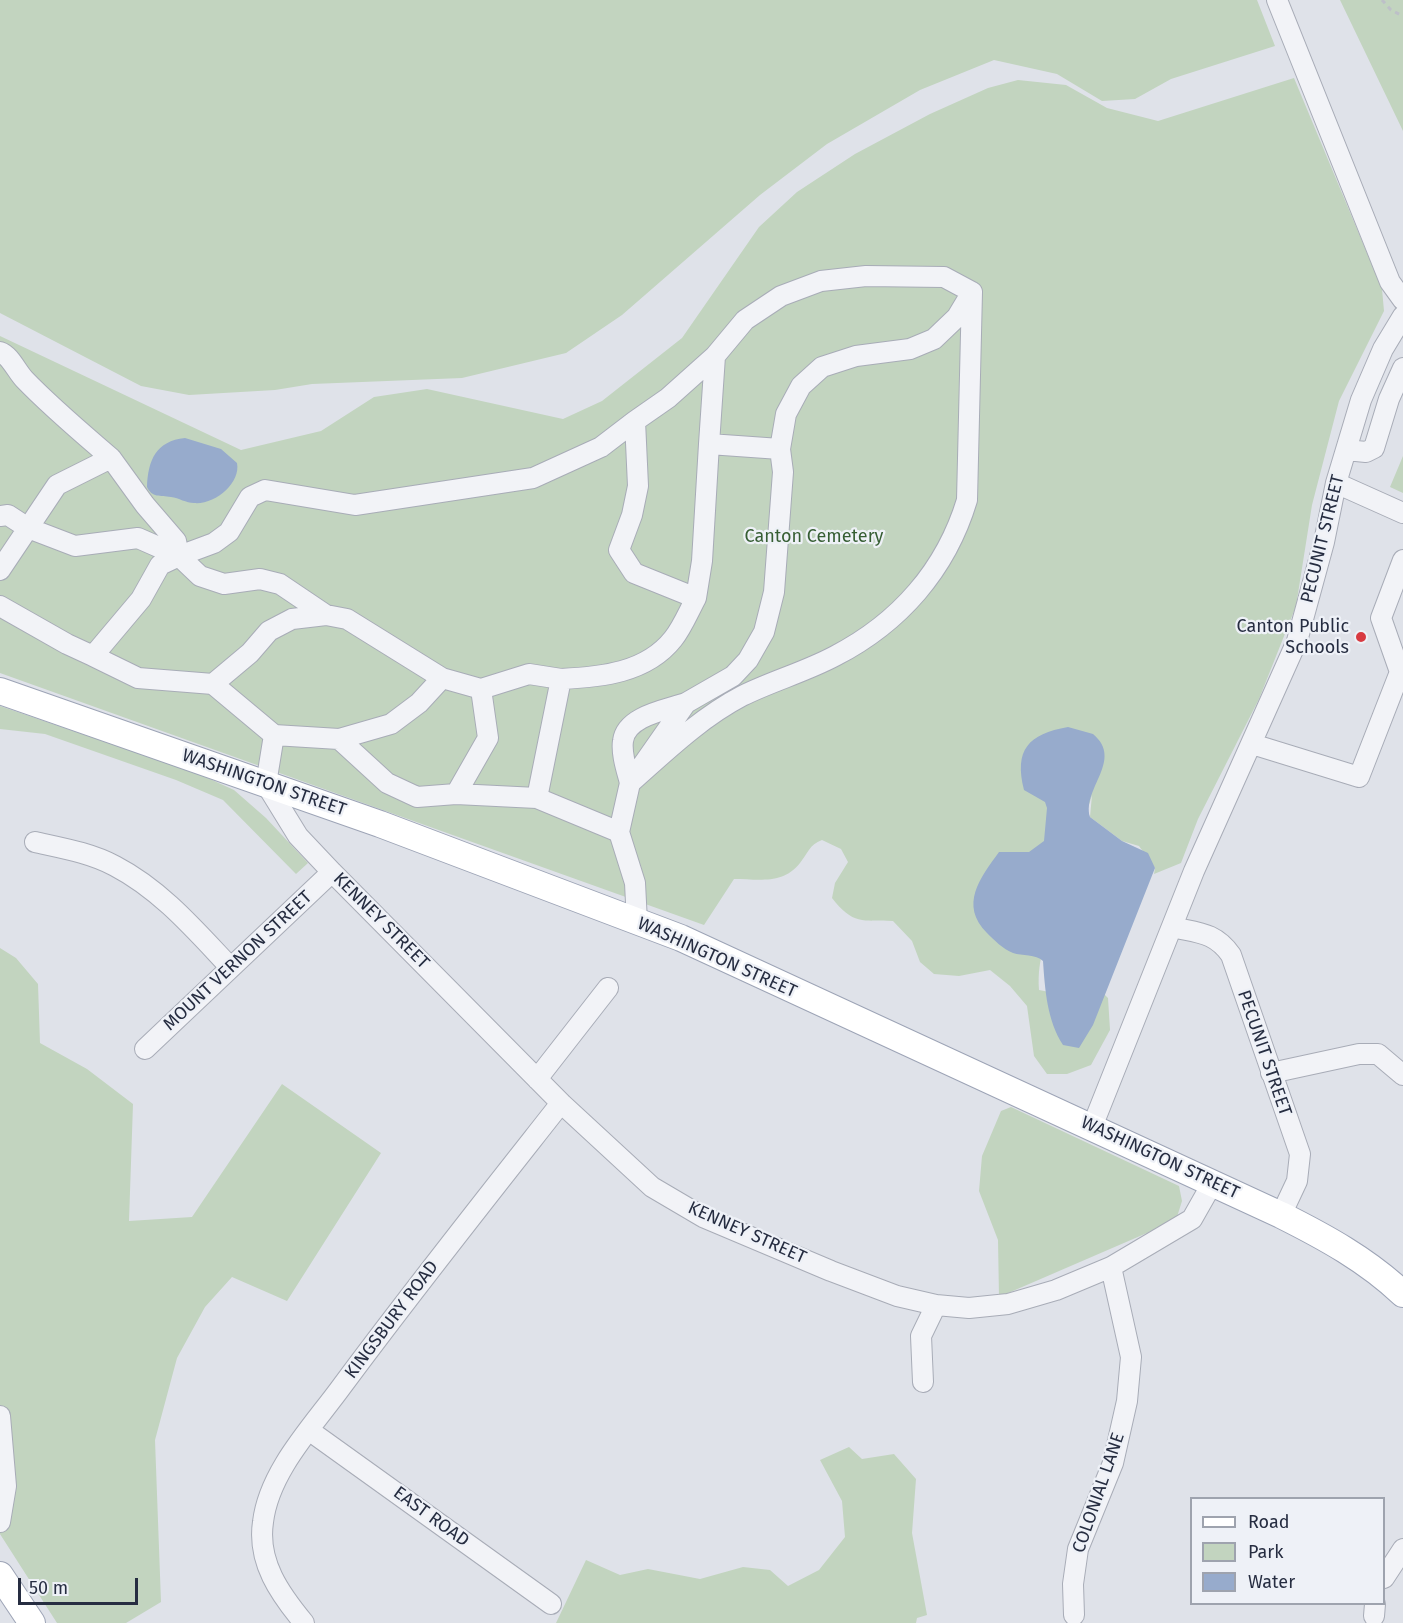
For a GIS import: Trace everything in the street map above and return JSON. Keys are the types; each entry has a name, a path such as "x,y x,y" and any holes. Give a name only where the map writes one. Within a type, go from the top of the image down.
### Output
{"main road":[{"name":"WASHINGTON STREET","path":"0,691 380,824 681,938 1281,1215 1339,1244 1384,1276 1403,1294"},
{"path":"0,1575 32,1623"}],"street":[{"path":"1277,0 1390,282 1403,300"},
{"path":"93,656 141,599 160,565 214,543 229,532 250,497 265,490 355,505 533,478 601,447 668,398 715,356 745,320 781,296 821,281 866,276 944,277 972,292"},
{"path":"630,783 622,748 625,733 645,718 686,703 733,676 748,660 764,632 774,592 779,543 783,472 780,449 786,414 801,386 822,367 856,356 910,349 933,339 957,317 972,292"},
{"path":"630,783 682,736 741,696 834,657 880,630 915,597 959,528 967,500 972,292"},
{"name":"PECUNIT STREET","path":"1092,1127 1172,927 1297,641 1346,450 1374,370 1403,316"},
{"path":"0,352 5,354 19,374 47,403 111,458 146,506 176,541 179,556"},
{"path":"213,684 250,653 269,631 292,619 326,615 347,619 442,678 481,688 530,674 561,679 605,677 633,668 653,656 673,640 696,598 702,561 715,356"},
{"path":"1346,450 1366,452 1374,448 1403,368"},
{"path":"635,421 638,486 632,515 619,550 634,573 696,598"},
{"path":"709,444 780,449"},
{"path":"0,570 57,484 111,458"},
{"path":"1336,483 1403,513"},
{"path":"0,516 8,516 28,528 75,546 138,538 179,556 200,576 224,584 260,579 280,584 326,615"},
{"path":"1252,744 1359,777 1400,672 1381,618 1403,560"},
{"path":"0,606 67,644 138,678 213,684 274,735 339,739 391,724 419,703 442,678"},
{"path":"537,798 561,679"},
{"path":"456,794 488,738 481,688"},
{"path":"637,922 635,883 619,832 630,783 686,703"},
{"path":"266,784 274,735"},
{"path":"339,739 387,783 417,797 456,794 537,798 619,832"},
{"name":"KENNEY STREET","path":"266,784 298,836 332,872 561,1103 652,1187 703,1217 831,1271 897,1296 936,1305 969,1308 1008,1304 1056,1290 1110,1267 1192,1219 1213,1182"},
{"path":"35,842 74,851 115,866 146,884 170,905 230,967"},
{"name":"MOUNT VERNON STREET","path":"145,1049 332,872"},
{"name":"PECUNIT STREET","path":"1172,927 1212,936 1221,941 1231,955 1300,1154 1297,1180 1281,1215"},
{"path":"537,1079 608,988"},
{"path":"1271,1073 1359,1054 1378,1054 1403,1075"},
{"name":"KINGSBURY ROAD","path":"304,1623 271,1576 263,1555 262,1522 270,1491 310,1431 399,1309 561,1103"},
{"name":"COLONIAL LANE","path":"1074,1615 1073,1584 1078,1549 1113,1464 1127,1401 1131,1357 1126,1326 1110,1267"},
{"path":"923,1382 921,1336 936,1305"},
{"path":"0,1416 6,1485 0,1522"},
{"name":"EAST ROAD","path":"310,1431 551,1604"},
{"path":"1385,1575 1403,1549"}],"path":[{"path":"1382,0 1391,10 1403,16"}],"green space":[{"path":"0,0 1257,0 1275,46 1171,79 1135,99 1102,101 1057,74 994,60 920,90 827,144 760,195 622,315 566,353 462,378 312,384 275,390 189,395 141,386 0,313"},
{"path":"1340,0 1403,0 1403,131"},
{"name":"Canton Cemetery","path":"1294,78 1382,289 1384,311 1339,401 1312,505 1296,606 1259,699 1198,819 1181,863 1154,874 1155,868 1139,846 1122,841 1090,817 1092,795 1044,949 1039,978 1039,990 1060,994 1097,987 1108,998 1110,1030 1091,1065 1067,1074 1047,1074 1034,1056 1027,1006 1010,986 990,970 959,976 934,974 920,962 912,941 893,921 859,919 846,913 832,898 835,883 848,862 841,849 822,840 811,847 800,863 786,875 761,880 734,879 704,925 0,673 0,336 241,450 321,431 374,397 427,389 563,419 602,401 682,338 759,227 797,192 855,154 930,114 988,88 1018,80 1066,85 1107,108 1158,121"},
{"path":"1403,456 1403,493 1390,487"},
{"path":"0,706 199,774 234,790 266,818 308,863 296,874 223,800 176,780 45,734 0,729"},
{"path":"0,948 16,958 38,984 40,1043 87,1069 133,1104 129,1221 192,1217 282,1084 381,1153 287,1301 232,1277 205,1307 177,1358 155,1440 161,1602 126,1623 57,1623 0,1534"},
{"path":"1011,1107 1179,1186 1182,1201 1177,1217 1147,1233 999,1297 998,1240 979,1191 982,1156 1001,1111"},
{"path":"849,1447 862,1459 894,1454 916,1479 912,1533 927,1615 917,1618 916,1623 556,1623 586,1560 620,1575 648,1569 700,1579 743,1567 770,1570 788,1586 819,1570 845,1537 842,1501 820,1460"}],"water":[{"path":"185,438 221,449 237,463 237,471 231,485 218,496 202,503 160,496 149,491 147,487 149,468 160,448 167,443"},
{"path":"1068,727 1093,734 1101,744 1104,754 1104,764 1091,795 1090,817 1122,841 1148,853 1155,868 1093,1025 1079,1048 1063,1045 1053,1025 1046,994 1043,961 1033,956 1013,953 999,944 979,923 973,902 979,882 999,852 1029,852 1044,841 1047,808 1045,802 1024,790 1021,776 1023,754 1034,739 1054,730"}],"place":[{"name":"Canton Public Schools","path":"1361,637"}]}
